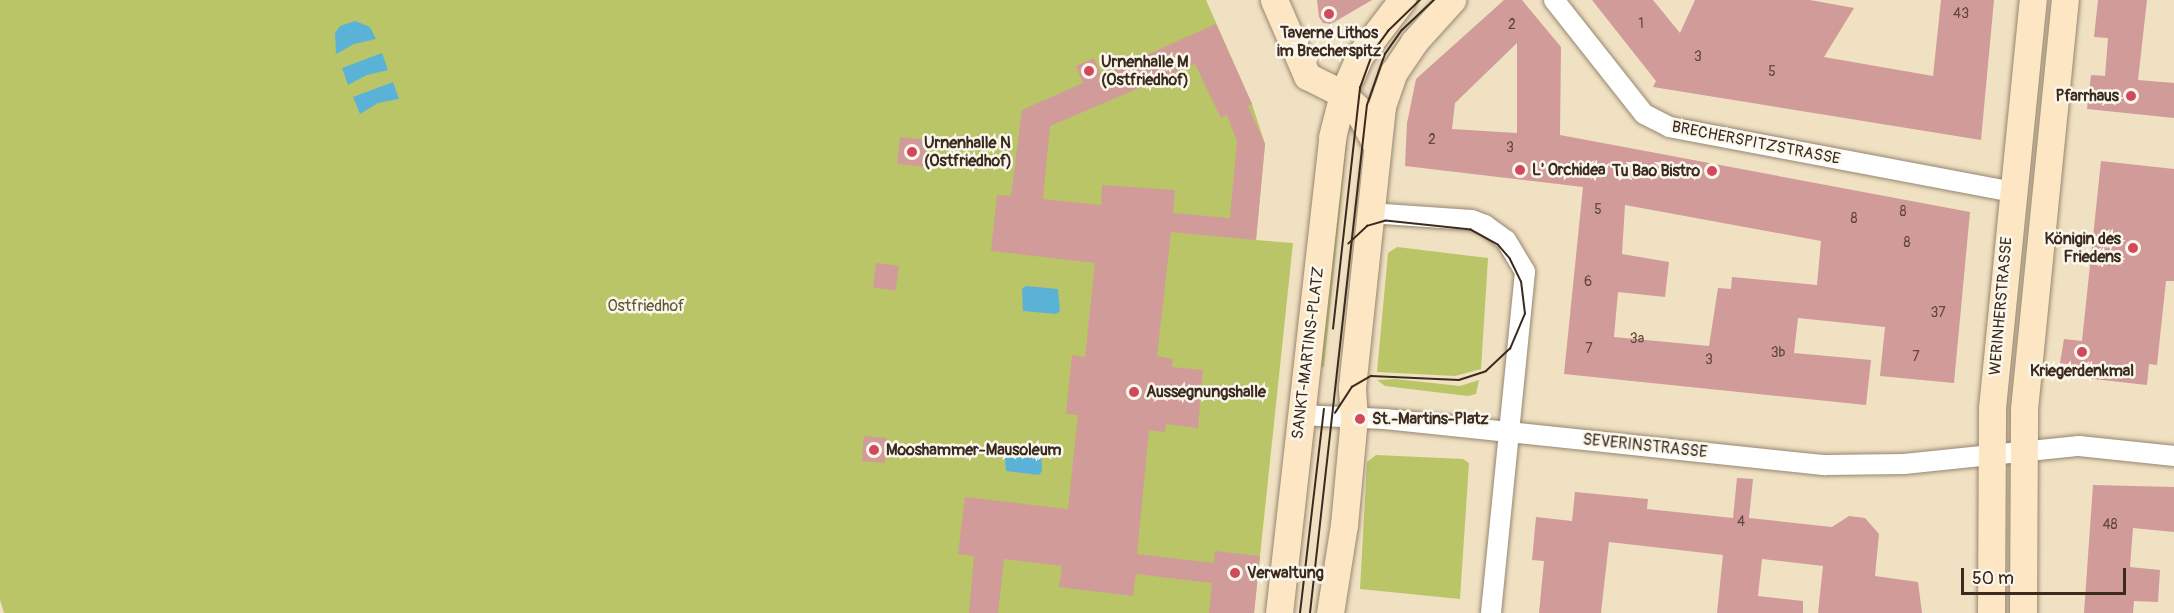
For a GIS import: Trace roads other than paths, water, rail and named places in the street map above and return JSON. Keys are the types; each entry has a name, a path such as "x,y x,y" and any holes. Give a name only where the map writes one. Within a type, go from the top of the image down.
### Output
{"main road":[{"path":"1274,0 1307,76 1343,94 1356,107 1376,144"},
{"name":"SANKT-MARTINS-PLATZ","path":"1278,613 1332,137 1343,94 1360,55 1402,0"},
{"path":"1337,612 1354,418 1352,387 1376,144 1382,106 1394,72 1427,25 1452,0"},
{"name":"WERINHERSTRASSE","path":"1991,613 1990,456 2012,192 2033,0"},
{"name":"WERINHERSTRASSE","path":"2023,613 2022,452 2037,251 2065,0"},
{"path":"1343,94 1394,72"}],"street":[{"name":"BRECHERSPITZSTRASSE","path":"1554,0 1644,114 1669,127 2012,192"},
{"path":"1369,213 1472,220 1498,233 1518,257 1525,272 1506,432 1491,613"},
{"name":"SEVERINSTRASSE","path":"1300,415 1506,432 1826,465 1904,464 2079,446 2174,456"}],"water":[{"path":"355,21 370,27 376,39 354,44 336,54 335,33 340,26"},
{"path":"382,53 388,70 367,75 348,85 342,68"},
{"path":"393,82 399,99 378,103 360,114 353,97"},
{"path":"1026,286 1058,289 1060,311 1056,314 1023,311 1022,289"},
{"path":"1009,446 1041,449 1042,471 1039,475 1006,471 1004,449"}],"tram line":[{"path":"1333,329 1360,88 1373,52 1388,31 1420,0"},
{"path":"1310,613 1367,105 1385,54 1402,30 1434,0"},
{"path":"1335,413 1352,387 1371,376 1459,380 1486,371 1510,349 1525,314 1521,282 1510,259 1498,245 1471,230 1386,221 1368,226 1349,244"},
{"path":"1300,613 1324,409"}],"place":[{"name":"Taverne Lithos im Brecherspitz","path":"1329,14"},
{"name":"Urnenhalle M (Ostfriedhof)","path":"1089,71"},
{"name":"Pfarrhaus","path":"2131,96"},
{"name":"Urnenhalle N (Ostfriedhof)","path":"912,152"},
{"name":"L' Orchidea","path":"1520,170"},
{"name":"Tu Bao Bistro","path":"1712,171"},
{"name":"Königin des Friedens","path":"2133,248"},
{"name":"Kriegerdenkmal","path":"2082,352"},
{"name":"Aussegnungshalle","path":"1134,392"},
{"name":"St.-Martins-Platz","path":"1360,419"},
{"name":"Mooshammer-Mausoleum","path":"874,450"},
{"name":"Verwaltung","path":"1235,573"}],"park label":[{"name":"Ostfriedhof","path":"646,306"}]}
